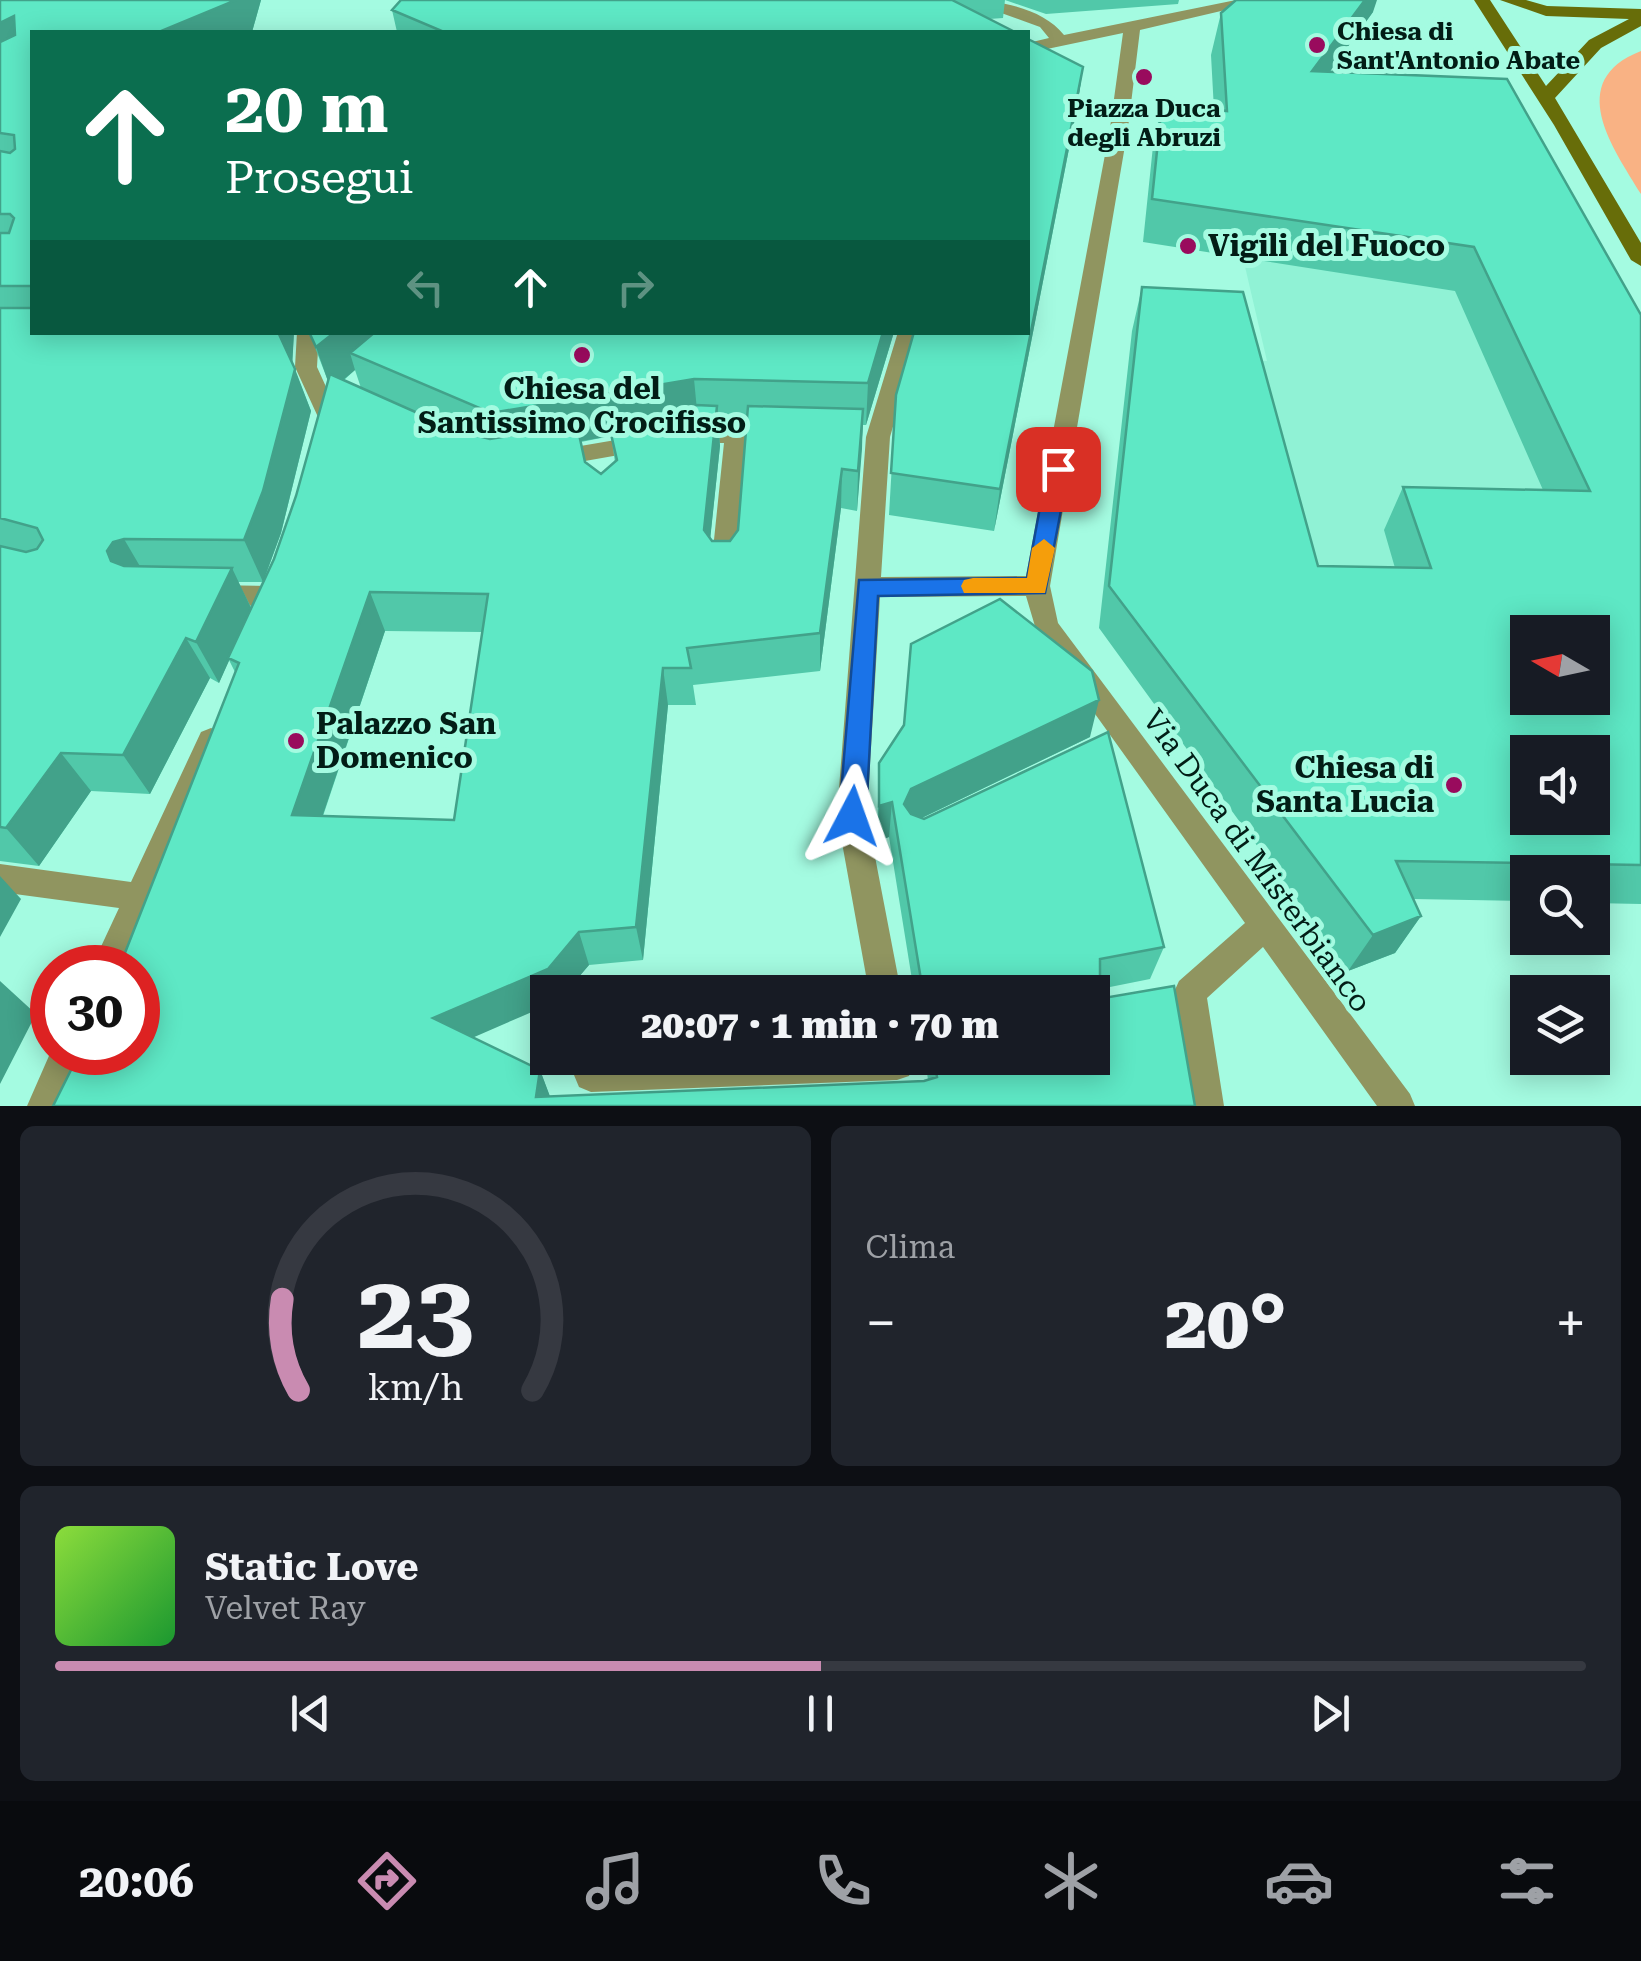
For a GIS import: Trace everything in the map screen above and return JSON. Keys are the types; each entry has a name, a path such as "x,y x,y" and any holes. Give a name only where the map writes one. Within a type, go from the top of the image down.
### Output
{"street":[{"path":"973,0 1034,17 1046,23 1060,41"},
{"path":"1030,48 1260,0"},
{"path":"1482,0 1641,260"},
{"path":"1508,0 1546,12 1641,16"},
{"path":"1545,98 1595,44 1641,16"},
{"name":"Via Duca di Misterbianco","path":"1132,26 1119,128 1036,586 1046,626 1117,742 1264,926 1398,1106"},
{"path":"308,335 306,367 330,413"},
{"path":"882,975 852,816 874,505 870,436 907,335"},
{"path":"520,464 599,459 699,433 807,436"},
{"path":"724,568 736,434"},
{"path":"261,629 286,565"},
{"path":"867,587 1036,586"},
{"path":"184,594 275,596"},
{"path":"118,945 220,718"},
{"path":"0,878 140,897"},
{"path":"1151,999 1190,992 1264,926"},
{"path":"1190,992 1207,1106"},
{"path":"44,1106 58,1075"}],"shaded area":[{"path":"1641,51 1641,194 1608,136 1600,97 1605,80 1618,64"},
{"path":"1418,123 1586,615 1510,615 1510,633 1229,651 1130,355 1267,361 1243,258 1251,259"}],"building":[{"path":"0,0 236,0 164,30 30,30 30,286 0,286 0,233 9,233 14,218 0,214 0,151 10,153 15,149 14,135 0,133 0,42 15,35 14,16 0,23"},
{"path":"401,0 952,0 1011,30 439,30 392,10"},
{"path":"1236,0 1365,0 1312,71 1507,79 1641,315 1641,865 1610,864 1610,855 1510,855 1510,863 1396,861 1421,916 1373,935 1109,586 1142,287 1243,292 1318,566 1431,568 1403,487 1590,491 1474,247 1152,199 1162,103 1227,111 1221,13"},
{"path":"1030,40 1083,67 1000,489 891,473 896,395 913,335 1030,335"},
{"path":"0,308 30,308 30,335 279,335 295,369 263,491 244,540 124,539 113,542 107,551 111,561 124,566 232,568 196,642 186,638 123,755 61,753 6,828 0,827 0,546 26,552 37,549 43,540 37,528 0,518"},
{"path":"310,335 331,335 316,347"},
{"path":"371,335 882,335 868,383 694,379 491,413 350,353"},
{"path":"330,374 458,431 490,439 577,425 585,462 601,474 617,460 608,421 696,405 717,406 704,530 712,541 730,541 738,530 748,406 863,409 858,471 842,469 820,633 687,648 691,668 663,668 636,927 579,932 548,969 433,1018 530,1065 530,1075 539,1075 536,1097 924,1081 937,1075 1110,1075 1110,997 1174,986 1195,1106 53,1106 68,1075 160,1075 160,945 128,945 239,663 228,658 274,559","holes":["370,592 488,594 454,820 292,815"]},
{"path":"1000,599 1092,671 1099,700 911,789 904,804 911,814 924,819 1108,732 1164,947 1100,959 1100,975 920,975 892,802 879,806 879,763 904,725 911,644"}],"slow traffic":[{"path":"973,586 1036,586 1044,548"}],"place":[{"name":"Chiesa di Sant'Antonio Abate","path":"1317,45"},
{"name":"Piazza Duca degli Abruzi","path":"1144,77"},
{"name":"Vigili del Fuoco","path":"1188,246"},
{"name":"Chiesa del Santissimo Crocifisso","path":"582,355"},
{"name":"Palazzo San Domenico","path":"296,741"},
{"name":"Chiesa di Santa Lucia","path":"1454,785"}],"route":[{"path":"852,816 867,587 1036,586 1058,469"}]}
